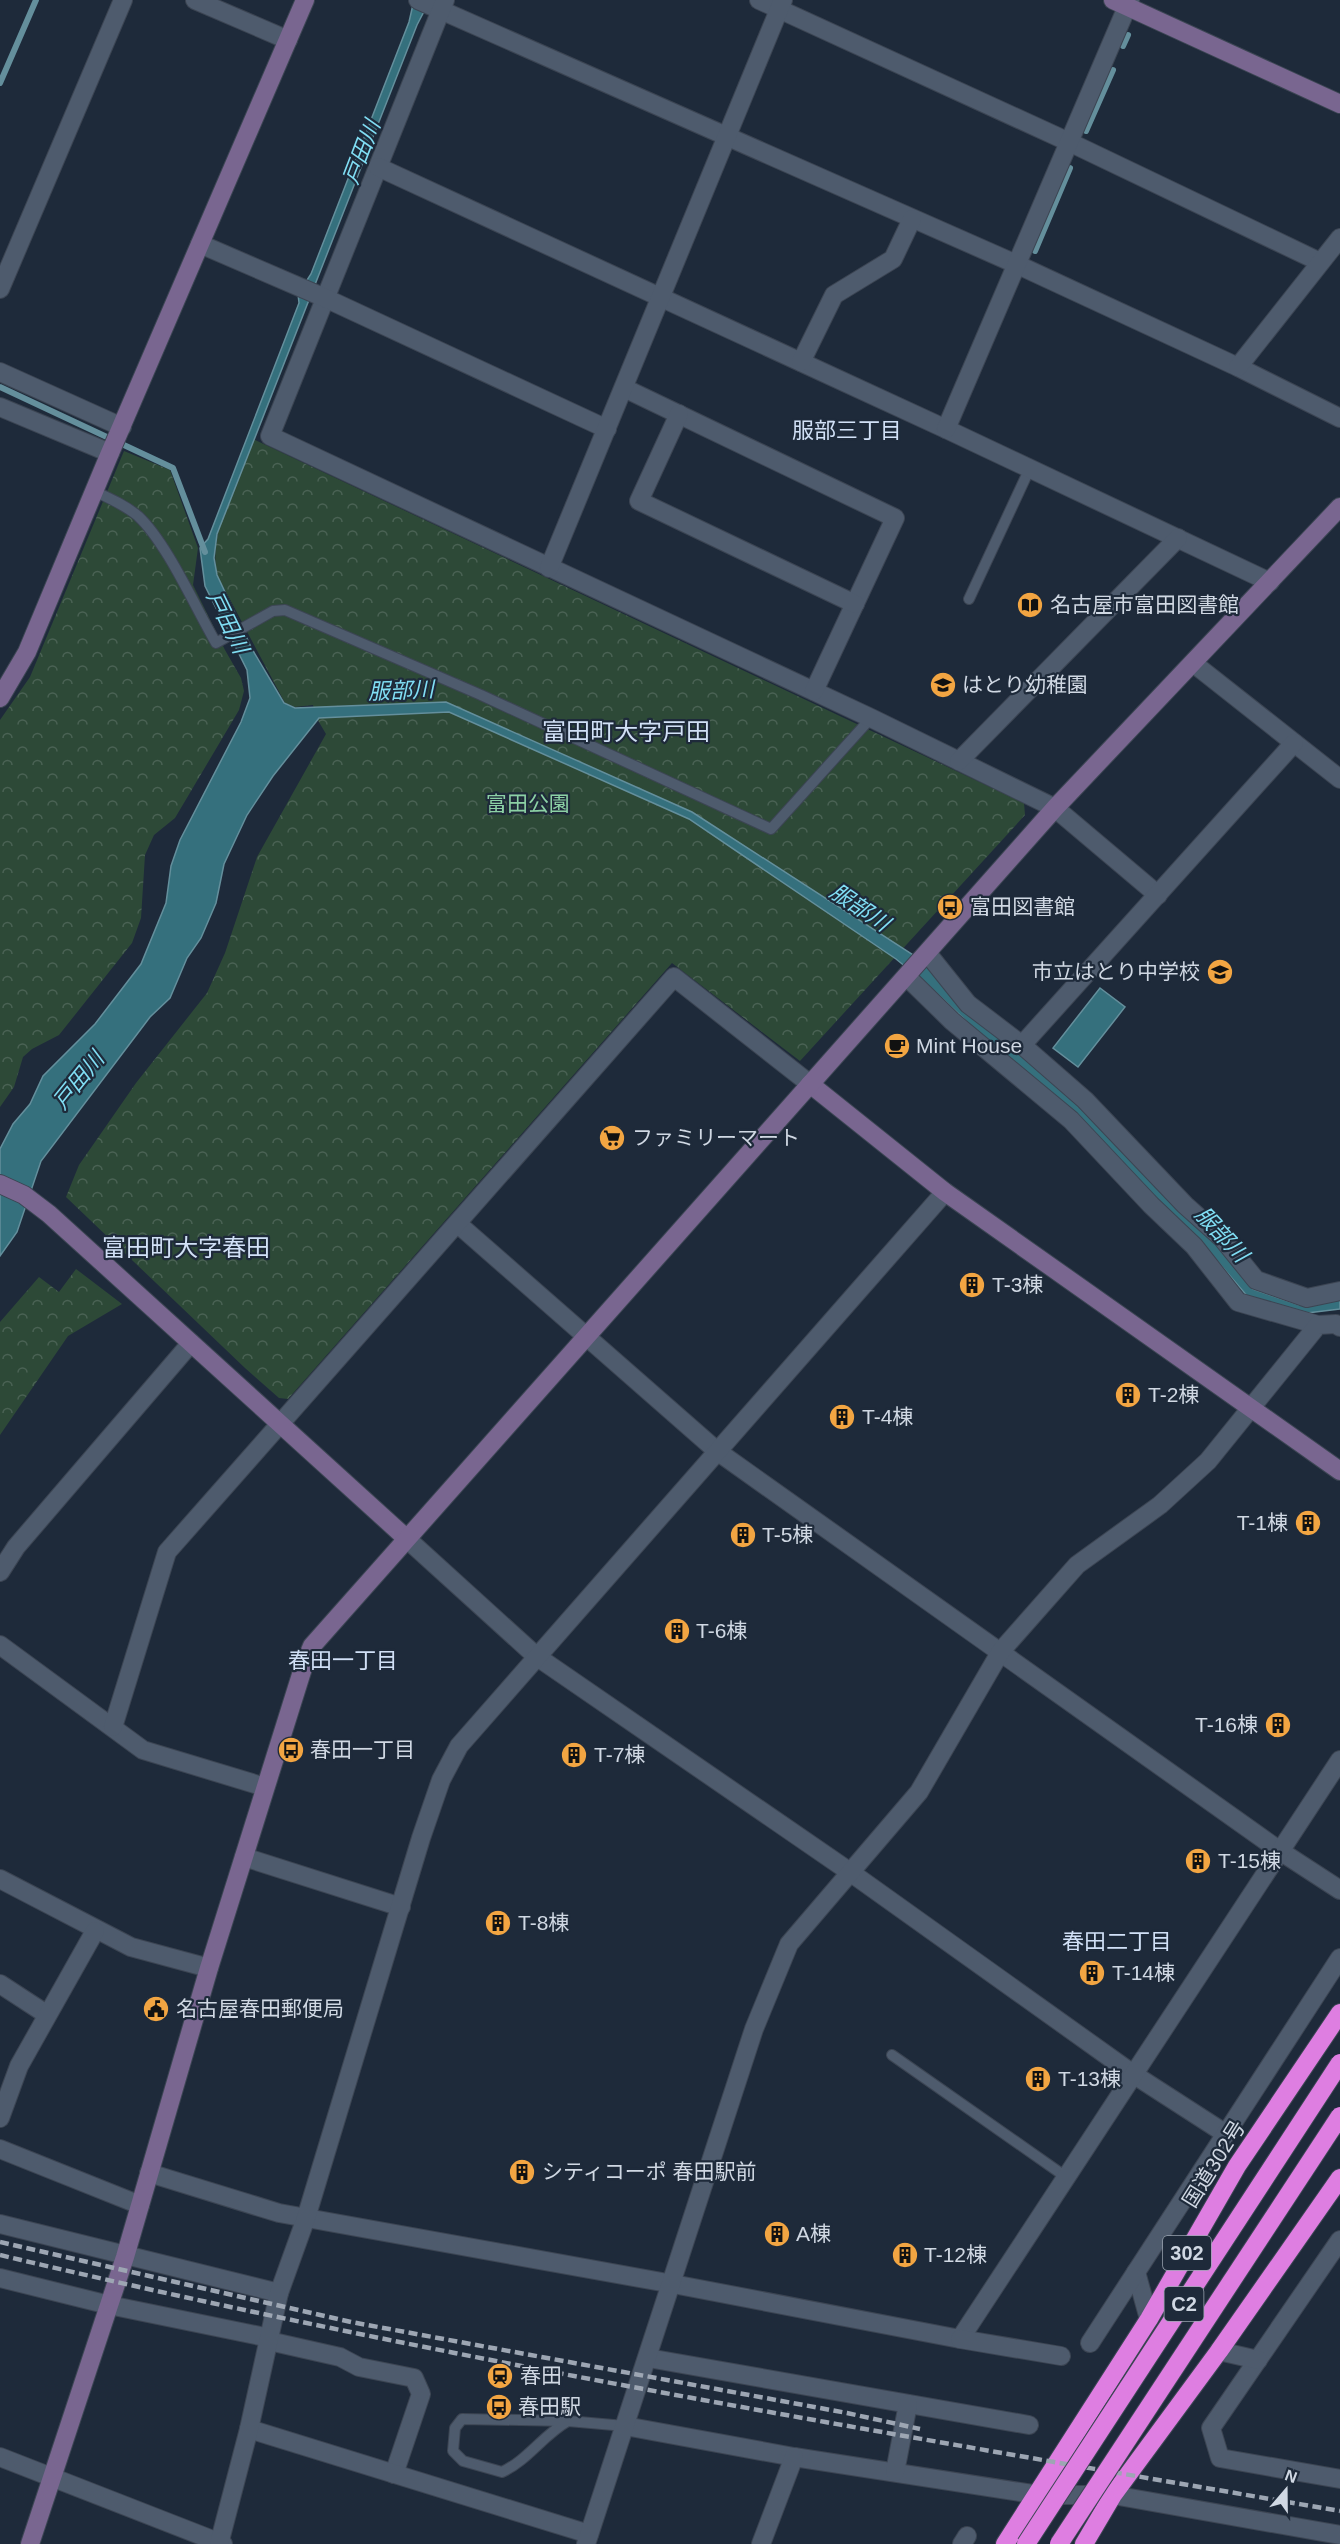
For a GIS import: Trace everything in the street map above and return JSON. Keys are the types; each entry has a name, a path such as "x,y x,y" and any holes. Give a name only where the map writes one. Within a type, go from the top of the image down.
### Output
{"highway":[{"name":"国道302号","path":"1039,2495 1149,2319 1237,2166 1340,2013"},
{"name":"C2","path":"1026,2544 1340,2063"},
{"name":"C2","path":"1059,2544 1340,2116"},
{"path":"1084,2544 1113,2494 1219,2351 1340,2178"},
{"name":"302","path":"1005,2544 1039,2495"}],"street":[{"path":"0,289 123,0"},
{"path":"195,0 288,40"},
{"path":"1,694 27,652 305,0"},
{"path":"759,0 781,5 1320,262"},
{"path":"946,429 1069,142 1123,2 1340,104"},
{"path":"1158,894 1055,808 871,718 270,436 320,296 378,167 434,4 1016,264 1238,367 1340,418"},
{"path":"549,568 781,5"},
{"path":"378,167 1030,468 1270,582"},
{"path":"801,362 834,295 893,259 912,219"},
{"path":"1238,367 1340,238"},
{"path":"200,244 320,296 607,429"},
{"path":"0,372 122,427"},
{"path":"624,388 895,518 814,691"},
{"path":"0,407 110,453"},
{"path":"679,414 639,501 855,604"},
{"path":"30,2544 126,2256 148,2173 209,1968 265,1787 312,1646 1055,808 1270,582 1338,514"},
{"path":"959,761 1178,537"},
{"path":"1193,663 1340,779"},
{"path":"1022,1046 1294,743"},
{"path":"925,957 968,1004 1022,1046 1084,1100 1185,1205 1222,1238 1256,1280 1309,1313 1340,1327"},
{"path":"113,1727 167,1552 279,1422 458,1224 674,977 945,1192 1340,1471"},
{"path":"907,977 952,1021 1071,1120 1151,1205 1194,1246 1238,1302 1309,1313"},
{"path":"0,1184 24,1195 49,1214 536,1656 850,1872 1133,2074 1226,2134"},
{"path":"0,2457 220,2543 249,2429 279,2293 306,2218 441,1780 459,1746 945,1192"},
{"path":"458,1224 717,1451 1280,1851 1340,1890"},
{"path":"249,2429 394,2474 588,2539 673,2284 754,2029 789,1944 919,1792 1001,1651 1077,1565 1160,1505 1208,1461 1252,1408 1309,1313 1340,1291"},
{"path":"0,1572 16,1547 191,1342"},
{"path":"0,1645 143,1750 265,1787"},
{"path":"960,2339 1340,1760"},
{"path":"244,1857 400,1907"},
{"path":"0,1879 95,1931 131,1947 209,1968"},
{"path":"0,2118 19,2066 46,2014 95,1931"},
{"path":"1090,2343 1340,1958"},
{"path":"0,1984 46,2014"},
{"path":"0,2149 140,2205"},
{"path":"148,2173 279,2213 1061,2356"},
{"path":"0,2224 279,2293"},
{"path":"1340,2240 1210,2428 1220,2458 1340,2479"},
{"path":"1136,2272 1149,2319"},
{"path":"0,2278 340,2357 359,2367 414,2378 421,2394 394,2474"},
{"path":"1219,2351 1258,2360"},
{"path":"648,2358 1029,2425"},
{"path":"895,2472 908,2404"},
{"path":"625,2426 794,2457 1039,2495 1113,2494 1340,2535"},
{"path":"761,2544 794,2457"}],"lane":[{"path":"969,599 1030,468"},
{"path":"94,491 127,508 140,518 159,544 216,643 273,610 285,610 481,695 771,829 871,718"},
{"path":"892,2055 1066,2176"},
{"path":"568,2421 552,2430 517,2466 502,2472 464,2461 453,2451 455,2428 462,2419 568,2421 625,2426"}],"green space":[{"name":"富田公園","path":"253,439 1024,803 1025,815 800,1061 672,963 288,1399 279,1398 245,1368 66,1197 79,1165 136,1083 207,993 225,953 257,857 326,734 316,717 313,705 295,707 285,703 217,575 215,558 220,523"},
{"path":"124,451 170,470 198,548 193,585 241,678 244,691 239,710 175,818 154,835 145,855 141,918 132,943 59,1035 32,1049 23,1057 14,1087 0,1107 0,720 30,677"},
{"path":"76,1269 122,1304 68,1336 0,1435 0,1322 39,1277 59,1292"}],"water":[{"name":"戸田川","path":"414,0 430,0 417,25 217,534 214,558 217,575 252,649 284,703 295,708 446,702 692,812 935,969 1080,1103 1216,1242 1253,1289 1299,1305 1340,1299 1340,1309 1299,1314 1248,1297 1200,1241 928,985 896,959 689,819 449,712 319,718 273,776 247,815 224,864 216,903 201,938 187,958 170,998 150,1017 41,1161 17,1232 0,1256 0,1149 13,1124 30,1104 43,1076 95,1024 141,964 166,903 171,866 180,840 241,722 250,698 247,670 205,586 200,548 208,539 299,303 298,294 311,274 409,22"},
{"path":"1100,988 1125,1007 1078,1067 1053,1048"}],"waterway":[{"path":"0,83 36,0"},
{"path":"1123,46 1128,35"},
{"path":"1086,131 1113,70"},
{"path":"1035,251 1070,168"},
{"path":"0,387 173,468 205,552"}],"railway":[{"path":"0,2242 351,2322 847,2413 920,2429"},
{"path":"0,2255 166,2293 500,2362 836,2424 1340,2511"}],"place":[{"name":"名古屋市富田図書館","path":"1030,605"},
{"name":"はとり幼稚園","path":"943,685"},
{"name":"富田図書館","path":"950,907"},
{"name":"市立はとり中学校","path":"1220,972"},
{"name":"Mint House","path":"897,1046"},
{"name":"ファミリーマート","path":"612,1138"},
{"name":"T-3棟","path":"972,1285"},
{"name":"T-2棟","path":"1128,1395"},
{"name":"T-4棟","path":"842,1417"},
{"name":"T-1棟","path":"1308,1523"},
{"name":"T-5棟","path":"743,1535"},
{"name":"T-6棟","path":"677,1631"},
{"name":"T-16棟","path":"1278,1725"},
{"name":"春田一丁目","path":"291,1750"},
{"name":"T-7棟","path":"574,1755"},
{"name":"T-15棟","path":"1198,1861"},
{"name":"T-8棟","path":"498,1923"},
{"name":"T-14棟","path":"1092,1973"},
{"name":"名古屋春田郵便局","path":"156,2009"},
{"name":"T-13棟","path":"1038,2079"},
{"name":"シティコーポ 春田駅前","path":"522,2172"},
{"name":"A棟","path":"777,2234"},
{"name":"T-12棟","path":"905,2255"},
{"name":"春田","path":"500,2376"},
{"name":"春田駅","path":"499,2407"}],"district":[{"name":"服部三丁目","path":"847,430"},
{"name":"富田町大字戸田","path":"626,732"},
{"name":"富田町大字春田","path":"186,1248"},
{"name":"春田一丁目","path":"343,1660"},
{"name":"春田二丁目","path":"1117,1941"}],"water label":[{"name":"服部川","path":"401,690"},
{"name":"服部川","path":"860,907"},
{"name":"服部川","path":"1222,1234"}]}
